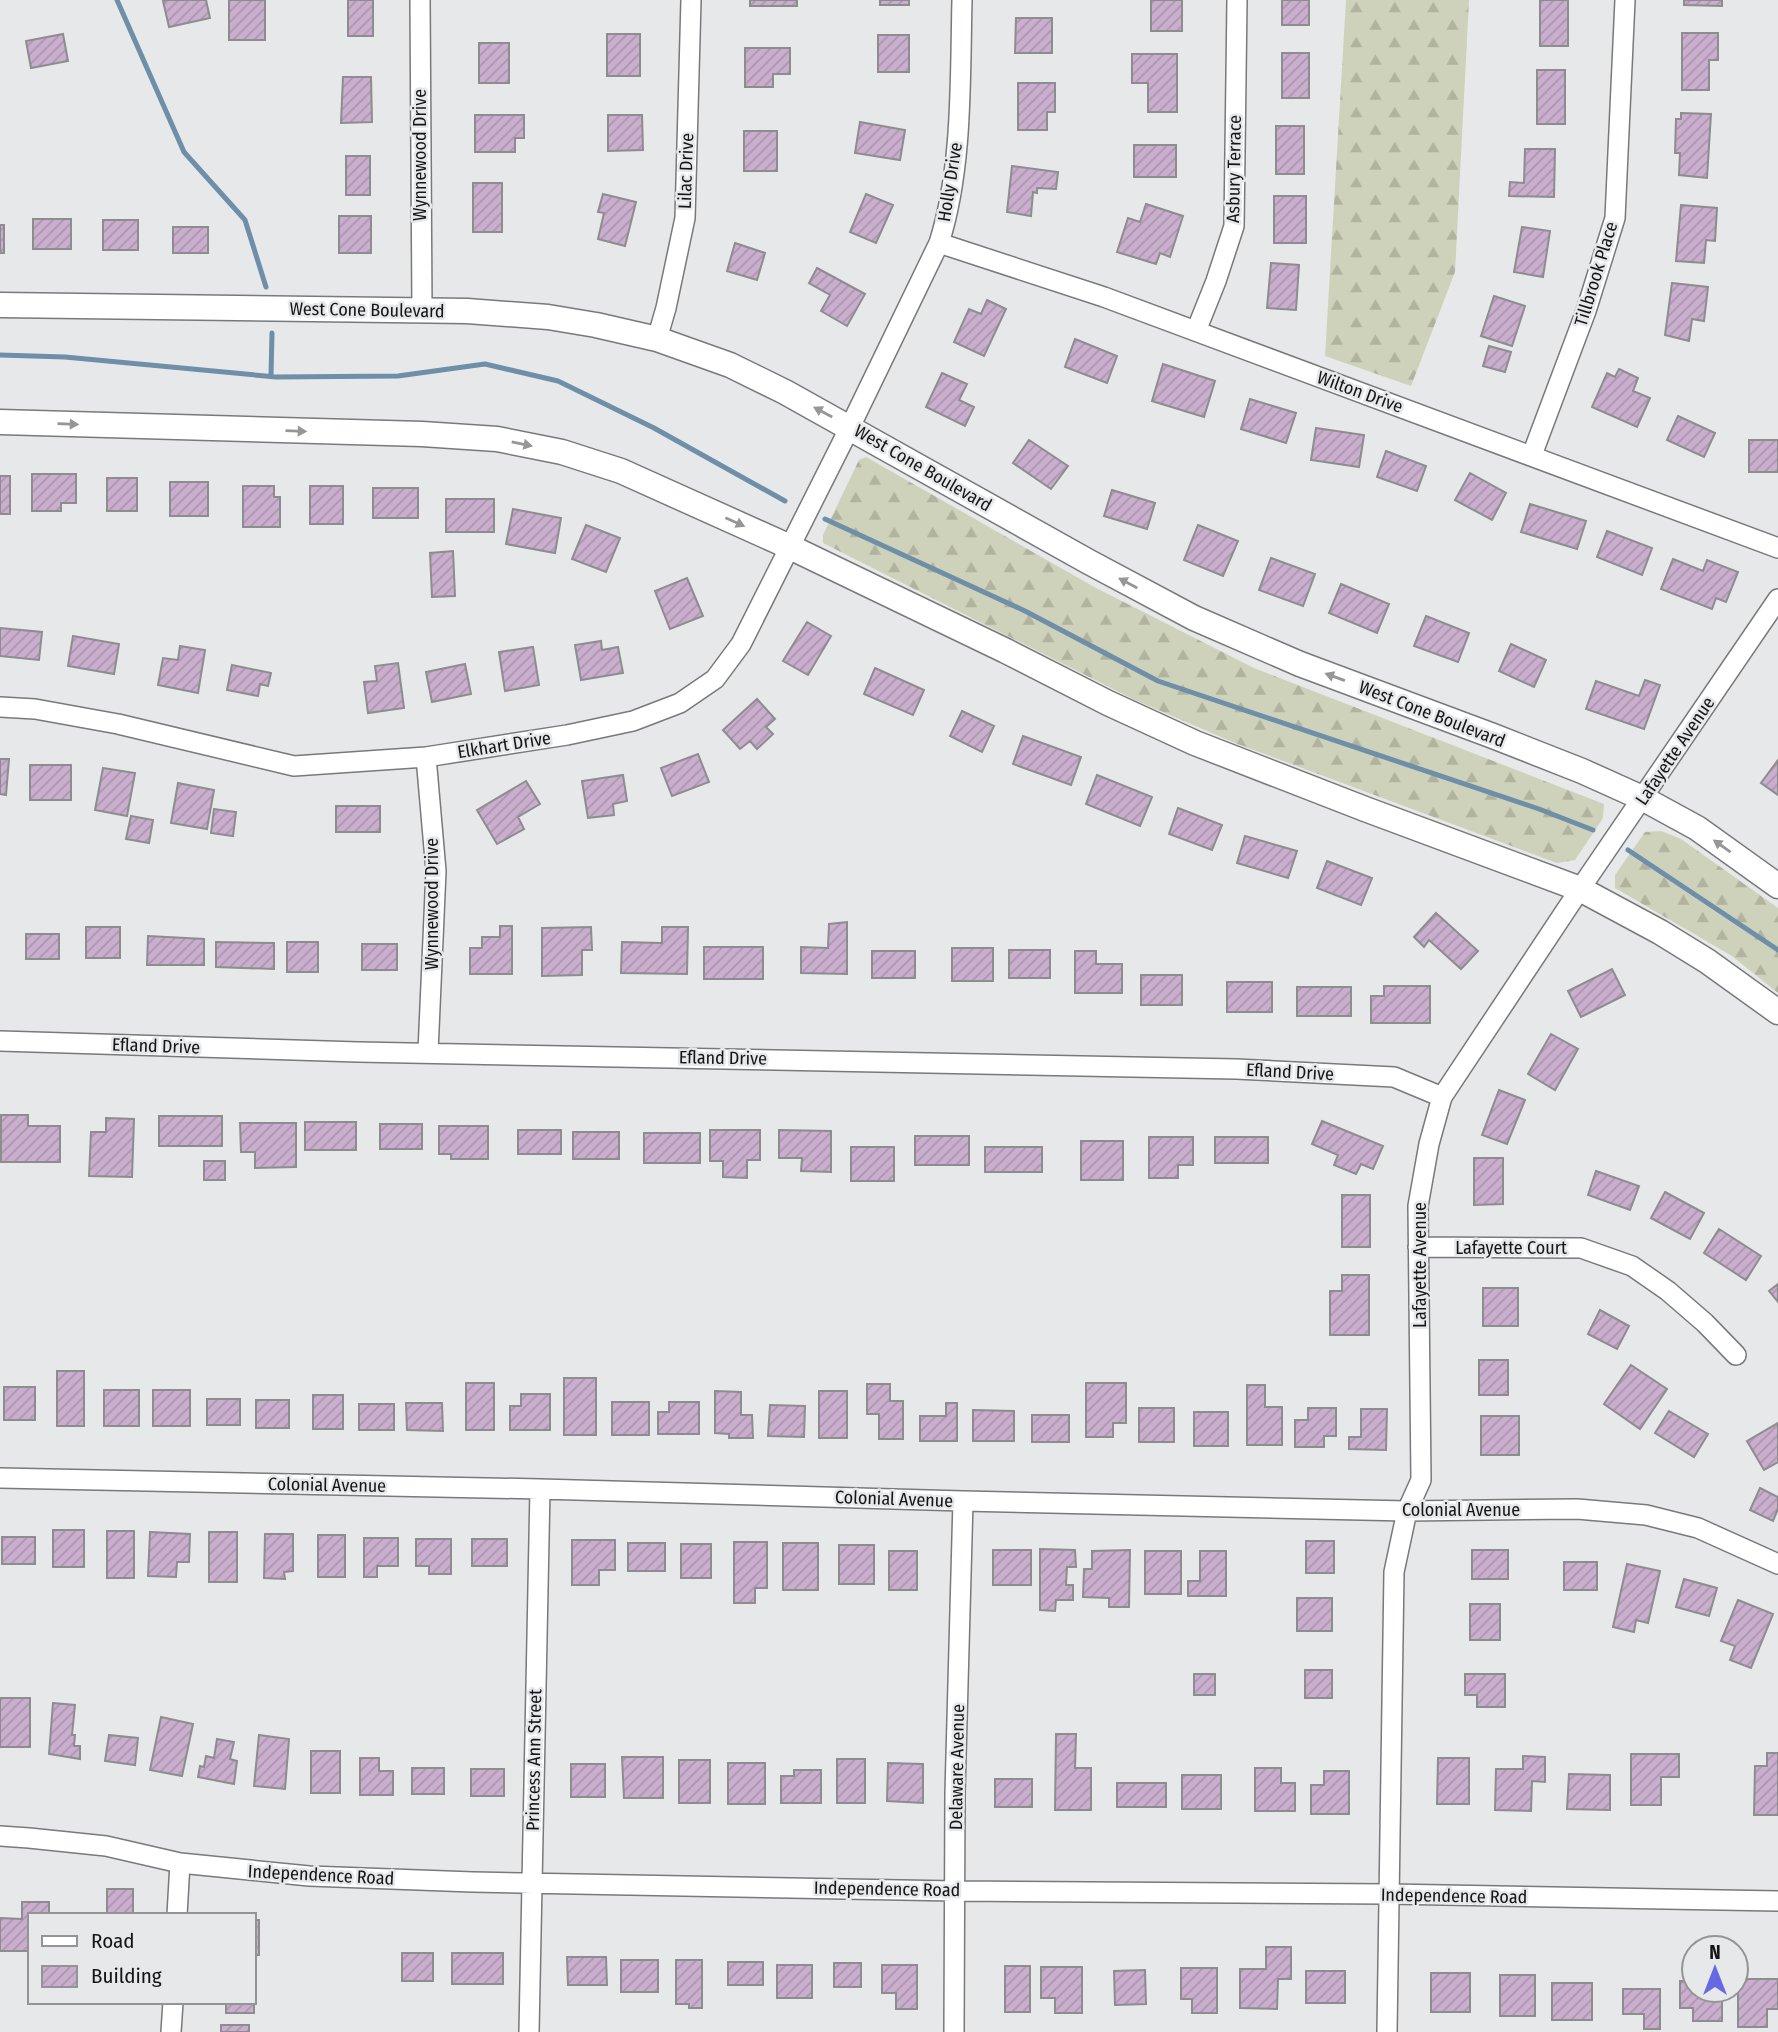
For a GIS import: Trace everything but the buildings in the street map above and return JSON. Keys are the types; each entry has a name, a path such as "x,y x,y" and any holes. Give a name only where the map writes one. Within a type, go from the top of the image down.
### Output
{"main road":[{"name":"West Cone Boulevard","path":"0,305 422,310 548,317 657,340 730,365 786,392 1194,618 1300,664 1506,741 1642,798 1697,828 1778,886"},
{"path":"0,422 422,434 497,439 562,452 621,471 790,547 1195,743 1580,889 1707,961 1778,1012"}],"street":[{"name":"Wynnewood Drive","path":"420,0 422,310"},
{"name":"Lilac Drive","path":"657,340 685,218 691,0"},
{"name":"Holly Drive","path":"850,427 939,243 945,225 959,122 962,0"},
{"name":"Asbury Terrace","path":"1196,331 1234,226 1237,0"},
{"name":"Tillbrook Place","path":"1532,455 1586,311 1615,218 1625,0"},
{"name":"Wilton Drive","path":"939,243 1104,296 1778,548"},
{"name":"Elkhart Drive","path":"0,707 35,709 118,724 294,766 426,757 633,721 680,703 715,679 741,644 850,427"},
{"name":"Lafayette Avenue","path":"1387,2032 1394,1573 1407,1511 1420,1480 1418,1206 1429,1144 1442,1097 1778,599"},
{"name":"Wynnewood Drive","path":"426,757 436,871 428,1052"},
{"name":"Efland Drive","path":"0,1041 358,1052 1249,1070 1394,1077 1442,1097"},
{"name":"Lafayette Court","path":"1418,1247 1581,1248 1632,1266 1668,1291 1736,1355"},
{"name":"Colonial Avenue","path":"0,1478 1407,1511 1577,1510 1646,1515 1698,1528 1778,1564"},
{"name":"Princess Ann Street","path":"529,2032 540,1489"},
{"name":"Delaware Avenue","path":"954,2032 955,1793 963,1501"},
{"name":"Independence Road","path":"0,1836 106,1846 180,1863 309,1876 956,1891 1390,1894 1778,1901"},
{"path":"177,1913 180,1863"},
{"path":"171,2032 173,2004"}],"green space":[{"path":"1346,0 1469,0 1455,272 1411,386 1325,356"},
{"path":"866,457 1096,588 1254,668 1604,804 1603,818 1575,860 1557,863 1235,743 1135,700 823,543 823,535 859,460"},
{"path":"1661,831 1681,839 1778,908 1778,993 1732,956 1615,888 1615,875 1645,832"}],"waterway":[{"path":"117,0 184,152 245,220 266,287"},
{"path":"271,376 272,333"},
{"path":"0,355 65,357 276,377 398,376 485,364 558,381 654,428 785,501"},
{"path":"825,519 1025,611 1158,681 1539,809 1593,830"},
{"path":"1628,850 1778,950"}]}
